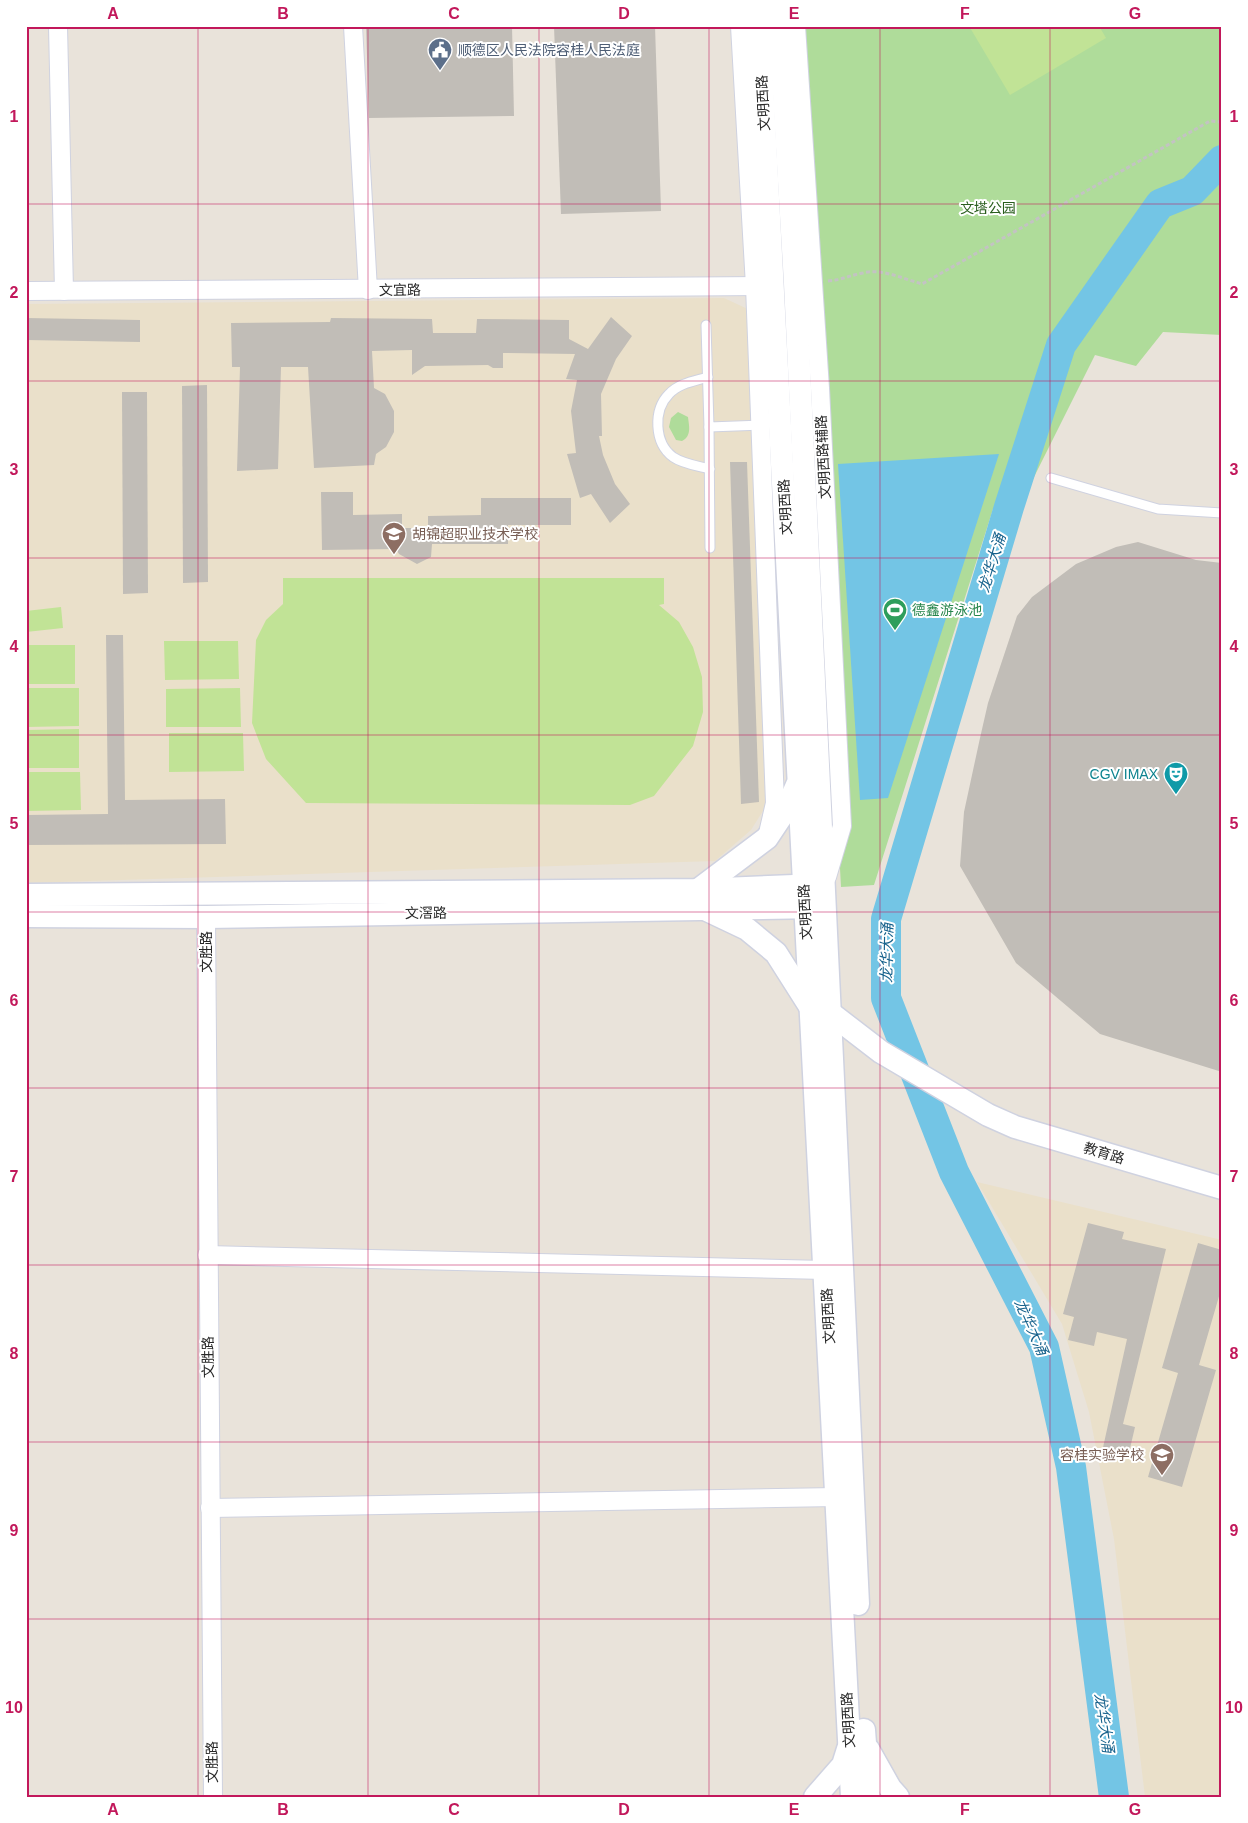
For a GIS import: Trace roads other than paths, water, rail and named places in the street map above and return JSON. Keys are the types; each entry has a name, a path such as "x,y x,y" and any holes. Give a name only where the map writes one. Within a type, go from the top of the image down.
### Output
{"street":[{"path":"58,26 64,291"},
{"path":"353,26 368,290"},
{"path":"740,26 765,286"},
{"name":"文明西路","path":"759,26 765,286 771,425 798,782 815,896"},
{"name":"文明西路","path":"780,26 795,274 820,1010 857,1744 852,1797"},
{"name":"文明西路辅路","path":"796,26 813,282 842,826 815,896"},
{"name":"文宜路","path":"26,291 765,286"},
{"path":"766,838 775,803 771,425"},
{"path":"798,782 787,808 766,838 700,899 747,928 776,953 820,1010"},
{"name":"文滘路","path":"26,895 700,899"},
{"name":"文滘路","path":"26,916 206,917 815,896"},
{"name":"文胜路","path":"206,917 207,1255 213,1797"},
{"name":"文明西路","path":"820,1010 825,1270 837,1497 857,1744 869,1797"},
{"name":"教育路","path":"820,1010 881,1052 988,1115 1015,1127 1222,1188"},
{"path":"207,1255 825,1270"},
{"path":"210,1508 837,1497"},
{"path":"815,1797 857,1744 898,1797"}],"lane":[{"path":"706,325 710,548"},
{"path":"708,377 683,384 668,394 657,416 659,437 672,456 710,469"},
{"path":"709,427 771,425"},
{"path":"1051,478 1158,509 1222,514"}],"water":[{"name":"德鑫游泳池","path":"999,454 888,798 860,800 838,464"}],"waterway":[{"name":"龙华大涌","path":"1114,1797 1071,1467 1044,1347 954,1172 886,998 886,919 1009,507 1061,345 1160,204 1192,191 1222,160"}],"place":[{"name":"顺德区人民法院容桂人民法庭","path":"440,71"},
{"name":"胡锦超职业技术学校","path":"394,555"},
{"name":"德鑫游泳池","path":"895,631"},
{"name":"CGV IMAX","path":"1176,795"},
{"name":"容桂实验学校","path":"1162,1476"}],"park label":[{"name":"文塔公园","path":"988,208"}]}
